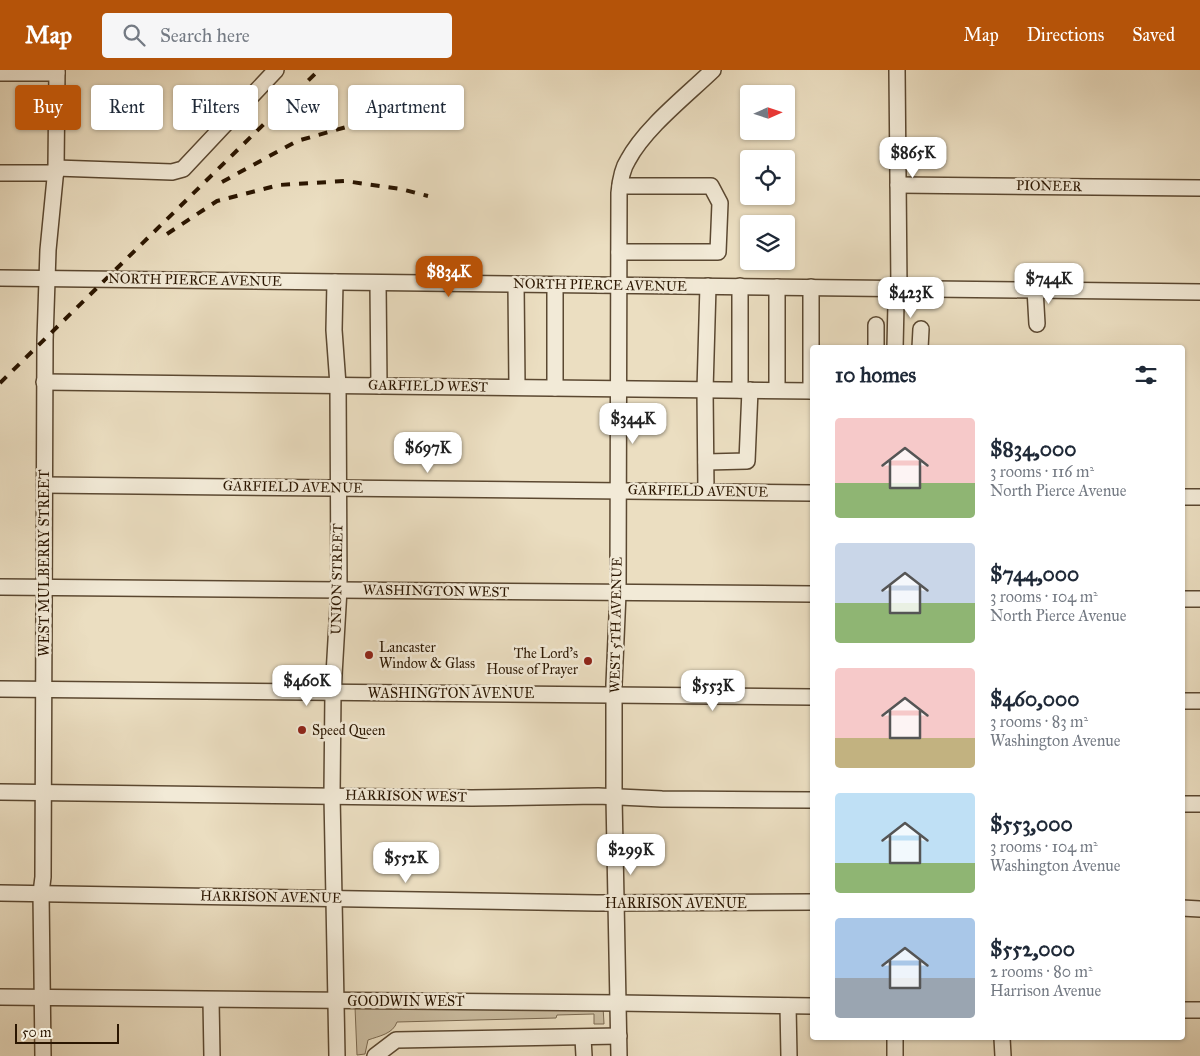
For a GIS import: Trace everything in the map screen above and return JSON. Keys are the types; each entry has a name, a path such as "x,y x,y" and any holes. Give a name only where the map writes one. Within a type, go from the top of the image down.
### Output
{"street":[{"path":"0,173 56,171 172,172 183,169 276,70"},
{"name":"WEST 5TH AVENUE","path":"619,1056 614,696 618,593 619,190 627,161 636,147 713,70"},
{"path":"876,337 896,343 896,303 899,288 897,70"},
{"path":"0,73 56,72"},
{"name":"WEST MULBERRY STREET","path":"43,1056 41,893 43,876 44,382 47,279 56,171 56,72"},
{"name":"PIONEER","path":"898,185 1200,188"},
{"path":"619,190 712,186 720,203 718,252 619,252"},
{"name":"NORTH PIERCE AVENUE","path":"0,278 1200,292"},
{"name":"UNION STREET","path":"335,282 334,330 338,385 339,589 333,692 332,795 337,1056"},
{"path":"378,282 379,386"},
{"path":"516,284 517,387"},
{"path":"555,285 555,388"},
{"path":"706,491 705,390 708,286"},
{"path":"706,462 747,461 740,286"},
{"path":"777,287 777,390"},
{"path":"811,287 812,345"},
{"path":"1035,290 1037,324"},
{"path":"920,345 921,329"},
{"name":"GARFIELD WEST","path":"44,382 810,391"},
{"name":"GARFIELD AVENUE","path":"44,485 810,493"},
{"path":"1185,497 1200,497"},
{"name":"WASHINGTON WEST","path":"0,587 810,594"},
{"path":"1185,599 1200,600"},
{"name":"WASHINGTON AVENUE","path":"0,688 810,697"},
{"path":"1185,701 1200,701"},
{"name":"HARRISON WEST","path":"0,792 810,800"},
{"path":"1185,804 1200,804"},
{"name":"HARRISON AVENUE","path":"0,893 616,903 810,902"},
{"path":"1185,908 1200,909"},
{"name":"GOODWIN WEST","path":"0,997 618,1002 810,1006"},
{"path":"211,1000 212,1056"},
{"path":"788,1006 789,1056"},
{"path":"1185,1010 1200,1010"},
{"path":"375,1056 396,1040 619,1036"},
{"path":"583,1038 584,1056"},
{"path":"895,1040 895,1056"},
{"path":"1002,1040 1002,1056"}],"shaded area":[{"path":"603,1006 604,1024 594,1024 594,1014 557,1015 556,1018 397,1022 389,1032 368,1040 365,1054 357,1055 355,1007"}],"railway":[{"path":"0,383 319,70"},
{"path":"222,182 297,141 348,127"},
{"path":"167,234 217,201 279,185 345,181 401,189 428,196"}],"place":[{"name":"Lancaster Window & Glass","path":"369,655"},
{"name":"The Lord's House of Prayer","path":"588,661"},
{"name":"Speed Queen","path":"302,730"}]}
